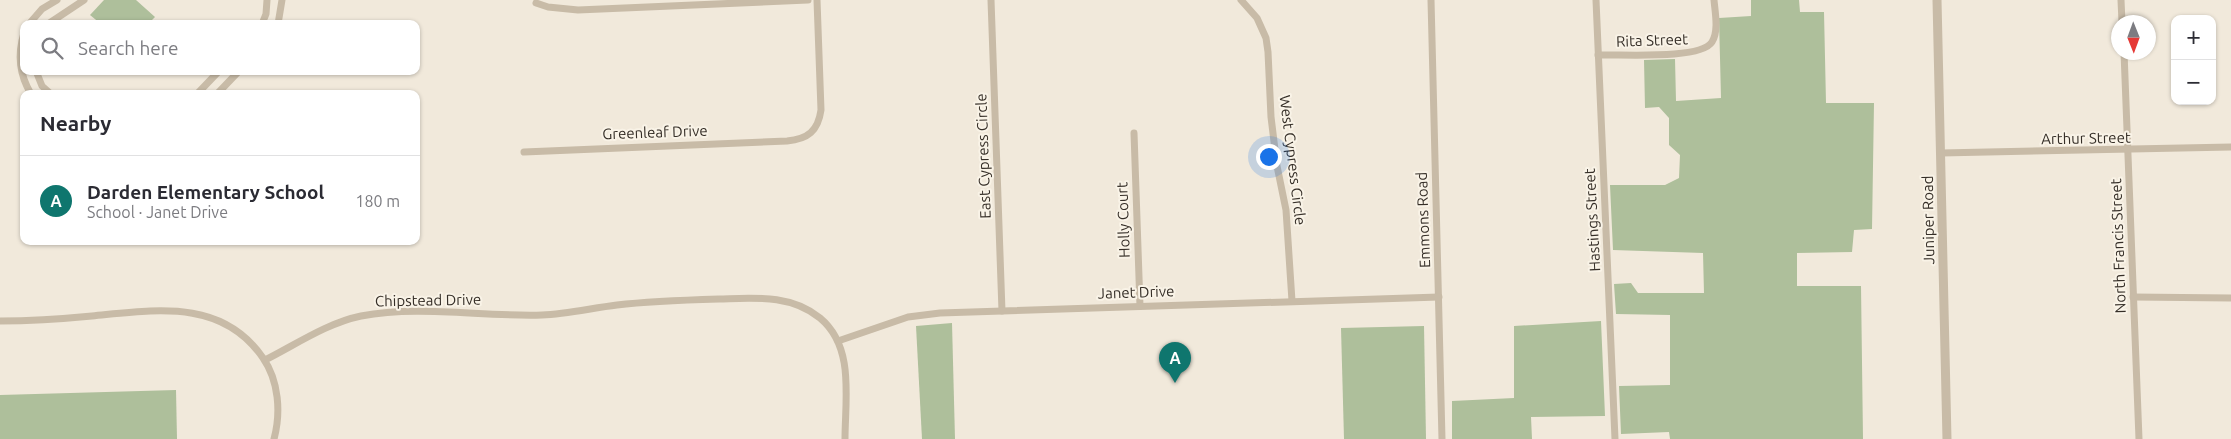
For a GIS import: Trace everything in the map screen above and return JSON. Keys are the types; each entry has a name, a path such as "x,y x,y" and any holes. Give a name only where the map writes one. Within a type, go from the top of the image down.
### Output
{"street":[{"path":"32,20 42,9 57,0"},
{"path":"54,20 84,0"},
{"path":"264,20 267,0"},
{"path":"279,20 282,0"},
{"path":"536,2 548,7 578,10 808,0"},
{"name":"Greenleaf Drive","path":"524,152 787,141 805,138 812,134 820,119 817,0"},
{"name":"East Cypress Circle","path":"991,0 1002,311"},
{"name":"West Cypress Circle","path":"1241,0 1257,18 1266,38 1271,117 1277,166 1286,210 1292,301"},
{"name":"Emmons Road","path":"1431,0 1442,439"},
{"name":"Hastings Street","path":"1596,0 1615,439"},
{"name":"Rita Street","path":"1598,54 1683,54 1705,49 1713,41 1715,34 1714,0"},
{"name":"Juniper Road","path":"1937,0 1947,439"},
{"path":"2121,0 2122,15"},
{"path":"20,51 20,71"},
{"name":"North Francis Street","path":"2124,60 2139,439"},
{"path":"21,75 28,90"},
{"path":"38,75 42,86 46,90"},
{"path":"201,90 215,75"},
{"path":"221,90 235,75"},
{"name":"Holly Court","path":"1134,132 1140,306"},
{"name":"Arthur Street","path":"1941,153 2129,151 2231,147"},
{"name":"Janet Drive","path":"838,341 908,317 940,313 1439,297"},
{"path":"2133,297 2231,298"},
{"name":"Chipstead Drive","path":"265,360 329,327 369,315 440,312 551,315 622,305 679,300 752,298 786,301 810,310 821,319 838,341"},
{"path":"0,321 55,320 148,311 188,312 205,315 234,329 255,346 265,360 270,370 277,396 277,421 274,439"},
{"path":"838,341 845,364 844,439"}],"green space":[{"path":"104,0 136,0 155,17 152,20 96,20 90,15"},
{"path":"1751,0 1799,0 1800,12 1824,12 1826,103 1874,103 1872,229 1854,230 1852,252 1797,253 1797,286 1861,286 1863,439 1670,439 1669,432 1621,434 1619,386 1670,385 1670,315 1616,314 1614,284 1631,283 1638,293 1704,293 1703,253 1613,250 1610,185 1665,185 1679,178 1680,155 1669,145 1669,118 1659,107 1645,108 1644,60 1675,59 1676,101 1721,98 1719,18 1751,16"},
{"path":"1601,321 1605,416 1531,417 1532,439 1452,439 1452,401 1514,398 1514,326"},
{"path":"952,323 955,439 922,439 916,326"},
{"path":"1424,326 1426,439 1344,439 1341,328"},
{"path":"176,390 177,439 0,439 0,395"}],"place":[{"name":"Darden Elementary School","path":"1175,383"}]}
